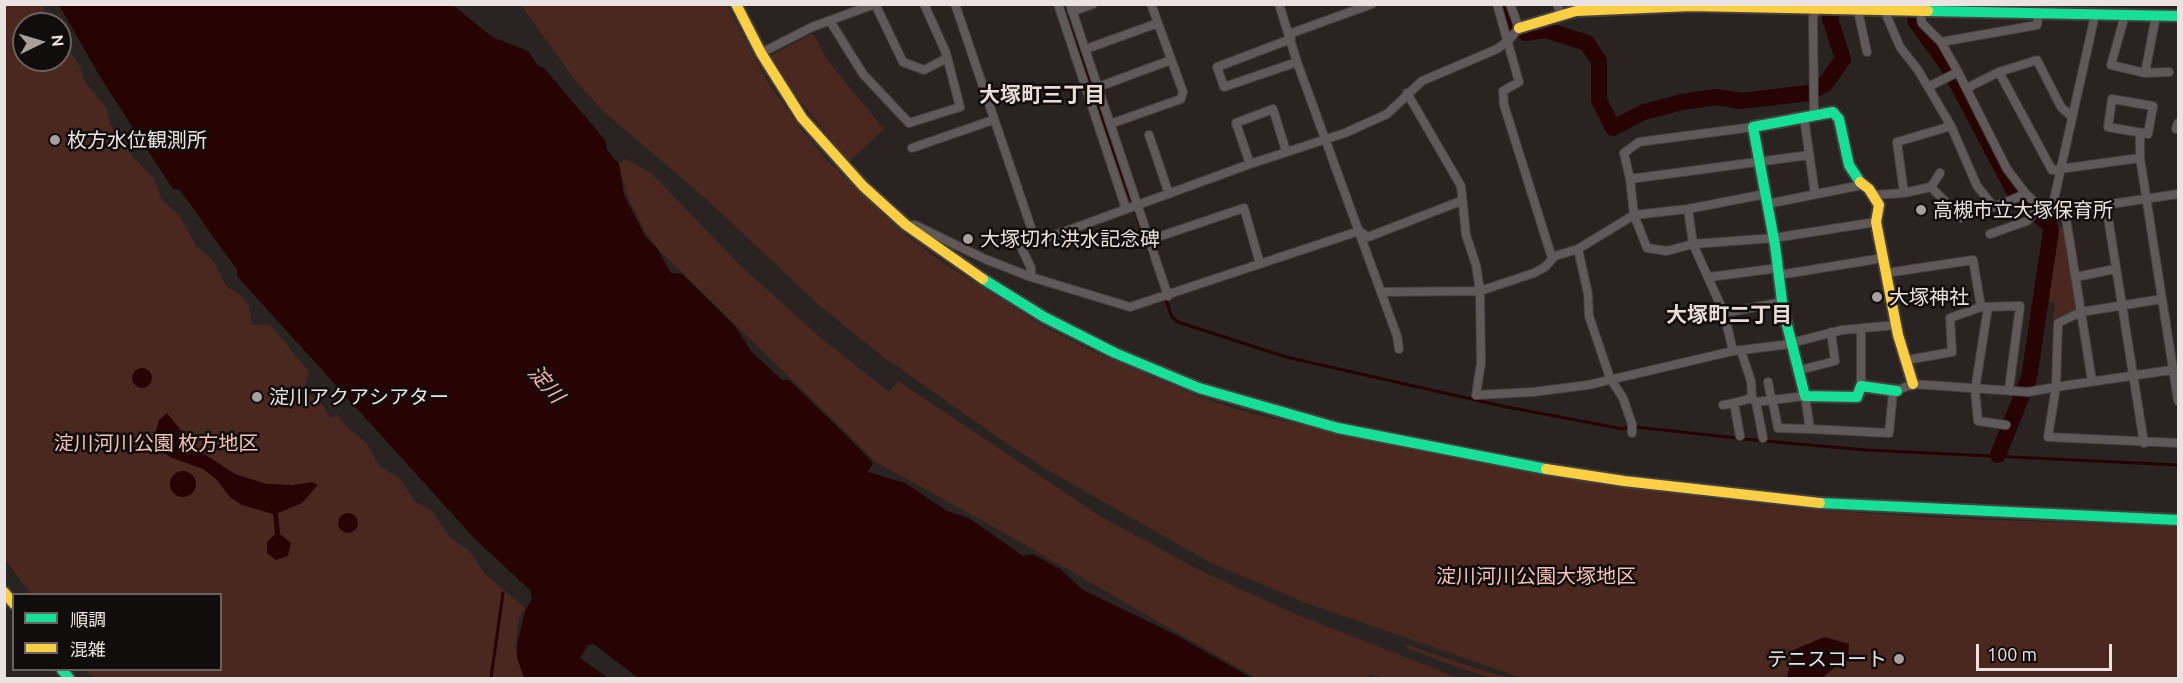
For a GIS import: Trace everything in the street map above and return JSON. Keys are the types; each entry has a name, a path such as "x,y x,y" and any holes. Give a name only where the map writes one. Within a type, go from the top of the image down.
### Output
{"street":[{"path":"736,4 761,53 802,118 826,147 906,225 950,258 1044,317 1115,354 1212,393 1338,428 1523,465 1714,493 1955,512 2178,520"},
{"path":"761,53 830,21 875,4 903,62 924,70 947,58"},
{"path":"830,21 863,74 909,123 960,107 947,58 924,4"},
{"path":"955,4 1036,242"},
{"path":"1058,4 1126,209"},
{"path":"1093,4 1071,8 1168,296"},
{"path":"1110,124 1181,99 1183,92 1151,4"},
{"path":"1279,4 1297,62 1397,336 1399,349"},
{"path":"1297,62 1224,87 1217,67 1372,4"},
{"path":"1497,4 1519,81 1503,91 1504,105 1552,258"},
{"path":"1510,4 1519,28"},
{"path":"1031,277 1031,268 1022,249 1026,242 1036,242 1286,151 1326,140 1387,114 1407,93 1429,78 1497,49 1519,28 1559,10 1669,6 1817,7 1885,12 2178,16"},
{"path":"1815,194 1809,155 1809,117 1813,97 1813,16 1817,7"},
{"path":"1858,11 1867,52"},
{"path":"1885,12 1900,47 1928,87 1951,126 1977,186 1994,207 2026,194"},
{"path":"1920,12 1922,23 1941,42 1967,88 2007,169 2037,210 2051,213 2066,212 2178,194"},
{"path":"1941,42 2037,24 2039,13"},
{"path":"2051,213 2094,15"},
{"path":"2125,15 2111,64 2145,73 2169,72"},
{"path":"2145,73 2156,16"},
{"path":"1086,50 1158,23"},
{"path":"1098,87 1171,60"},
{"path":"1967,88 1999,72 2037,60 2061,107 2072,117"},
{"path":"1928,87 1958,72"},
{"path":"1999,72 2052,170 2140,158"},
{"path":"1407,93 1461,186 1461,201 1480,291 1481,363 1476,395 1550,390 1737,351 1793,342 1831,332 1896,325"},
{"path":"2112,99 2153,106 2148,134 2140,133 2108,127 2112,99"},
{"path":"1250,164 1236,123 1273,109 1286,151"},
{"path":"1862,186 1849,165 1839,119 1833,112 1753,127 1639,142 1623,153 1630,179 1634,215 1647,248 1667,251 1693,244 1774,238 1876,222"},
{"path":"912,148 993,120"},
{"path":"2178,123 2176,129 2178,129"},
{"path":"1904,194 1898,142 1951,126"},
{"path":"1753,127 1758,164 1774,238 1782,302 1800,370 1810,429"},
{"path":"2140,133 2140,158 2162,298 2176,369 2178,401"},
{"path":"1149,135 1169,194"},
{"path":"1630,179 1758,164 1809,155"},
{"path":"1873,195 1904,194 1931,187 1940,173"},
{"path":"1381,292 1480,291 1534,273 1545,267 1552,258 1578,249 1634,215 1815,194 1862,186 1869,189 1879,205 1876,222 1896,325 1913,384"},
{"path":"1931,187 1961,218"},
{"path":"1359,231 1368,237 1461,201"},
{"path":"2106,205 2144,443"},
{"path":"1149,240 1244,208 1260,264"},
{"path":"1688,209 1693,244 1710,277 1737,351 1751,381 1763,438"},
{"path":"1990,234 2027,221 2037,210"},
{"path":"2066,212 2092,381"},
{"path":"906,225 915,225 985,259 1031,277 1130,307 1359,231"},
{"path":"1578,249 1588,294 1589,316 1603,351 1610,378 1623,398 1632,424 1632,433"},
{"path":"1710,277 1883,258"},
{"path":"1886,273 1973,260 1984,307 1975,390 1978,421 2006,425"},
{"path":"2076,277 2115,269"},
{"path":"2162,298 2081,312 2058,322 2056,387 2048,437 2178,443"},
{"path":"1724,313 1782,302"},
{"path":"1907,360 1952,352 1950,318 1984,307 2020,306 2009,389"},
{"path":"1723,405 1805,396 1857,398 1861,386 1861,328"},
{"path":"1800,370 1835,361 1831,332"},
{"path":"1768,382 1778,428 1889,433 1893,392 1913,384 1975,390 2025,391 2176,369"},
{"path":"1861,386 1897,391"},
{"path":"1734,403 1740,436"}],"green space":[{"name":"淀川河川公園 枚方地区","path":"5,5 42,5 46,12 12,12 12,72 72,72 72,55 80,67 85,82 107,109 110,124 124,137 132,156 154,179 162,200 179,215 196,246 213,260 226,286 242,296 249,306 252,325 270,324 309,372 304,391 322,404 331,418 337,414 347,427 366,443 379,465 401,480 415,502 431,510 449,536 469,551 485,574 525,608 519,618 515,648 526,678 93,678 87,671 222,671 222,593 30,593 5,559"},
{"name":"淀川河川公園大塚地区","path":"521,5 727,5 767,81 801,129 827,160 900,230 942,262 1045,327 1092,351 1195,395 1243,411 1350,437 1495,466 1705,498 1817,510 1947,518 2178,527 2178,678 1522,678 1306,603 1209,562 1053,473 1009,445 881,355 819,305 704,197 603,111 575,80"},
{"path":"811,34 815,36 828,61 884,129 849,162 798,98 771,56"},
{"path":"625,159 651,173 743,268 821,338 889,392 898,381 1097,514 1195,568 1290,612 1456,677 1384,678 1367,674 1371,678 1256,678 876,462 657,248 645,232 627,195 619,164"},
{"path":"2065,227 2078,306 2076,310 2053,319 2055,303 2044,301 2054,228"},
{"path":"1405,644 1510,678 1492,678 1459,668 1407,648"}],"water":[{"name":"淀川","path":"59,5 453,5 492,37 528,51 538,66 544,68 605,140 607,150 619,164 624,195 645,236 657,248 671,273 682,274 735,326 751,351 782,380 789,380 845,434 873,463 868,472 905,483 947,511 969,518 1023,556 1033,554 1060,569 1083,590 1174,634 1252,678 638,678 594,644 588,645 580,658 608,678 524,678 517,658 517,645 525,611 532,599 530,590 475,539 237,276 237,270 180,190 173,189 102,80 72,28 72,12 63,12"},
{"path":"142,368 149,371 152,378 149,385 142,388 135,385 132,378 135,371"},
{"path":"167,413 195,448 235,474 267,484 293,485 312,482 318,485 302,503 278,513 280,534 291,543 288,556 276,560 267,553 267,542 275,534 273,514 242,505 230,497 215,478 203,469 170,457 159,448 156,431 159,420"},
{"path":"183,471 192,475 196,484 192,493 183,497 174,493 170,484 174,475"},
{"path":"348,513 355,516 358,523 355,530 348,533 341,530 338,523 341,516"},
{"path":"1825,637 1849,644 1848,656 1822,678 1787,678 1793,650"}],"waterway":[{"path":"1062,4 1151,257"},
{"path":"1504,4 1511,23 1526,33 1546,30 1587,43 1599,61 1599,100 1613,128 1644,112 1682,102 1716,97 1741,101 1809,93 1825,84 1843,59 1830,19 1834,4"},
{"path":"1915,20 1949,68 2020,200 2049,224 2051,231 2029,378 1998,455"},
{"path":"1165,297 1172,317 1178,322 1286,357 1502,406 1623,429 1629,427"},
{"path":"1636,427 1737,438"},
{"path":"1743,439 1866,450 2178,465"},
{"path":"491,678 503,593"}],"traffic: fast":[{"path":"1928,11 2178,16"},
{"path":"1860,182 1849,165 1839,119 1833,112 1753,127 1775,245 1783,309 1805,396 1857,397 1861,386 1897,391"},
{"path":"983,279 1044,317 1115,353 1199,388 1338,428 1546,469"},
{"path":"1820,503 2178,520"},
{"path":"63,671 69,678"}],"traffic: slow":[{"path":"736,4 761,53 802,118 863,186 906,225 983,279"},
{"path":"1519,28 1576,11 1691,6 1928,11"},
{"path":"1860,182 1869,189 1879,205 1876,222 1898,335 1913,384"},
{"path":"1546,469 1624,481 1820,503"},
{"path":"4,592 12,602"}],"place":[{"name":"枚方水位観測所","path":"55,140"},
{"name":"高槻市立大塚保育所","path":"1921,210"},
{"name":"大塚切れ洪水記念碑","path":"968,239"},
{"name":"大塚神社","path":"1877,297"},
{"name":"淀川アクアシアター","path":"257,397"},
{"name":"テニスコート","path":"1899,659"}],"district":[{"name":"大塚町三丁目","path":"1042,95"},
{"name":"大塚町二丁目","path":"1729,315"}]}
